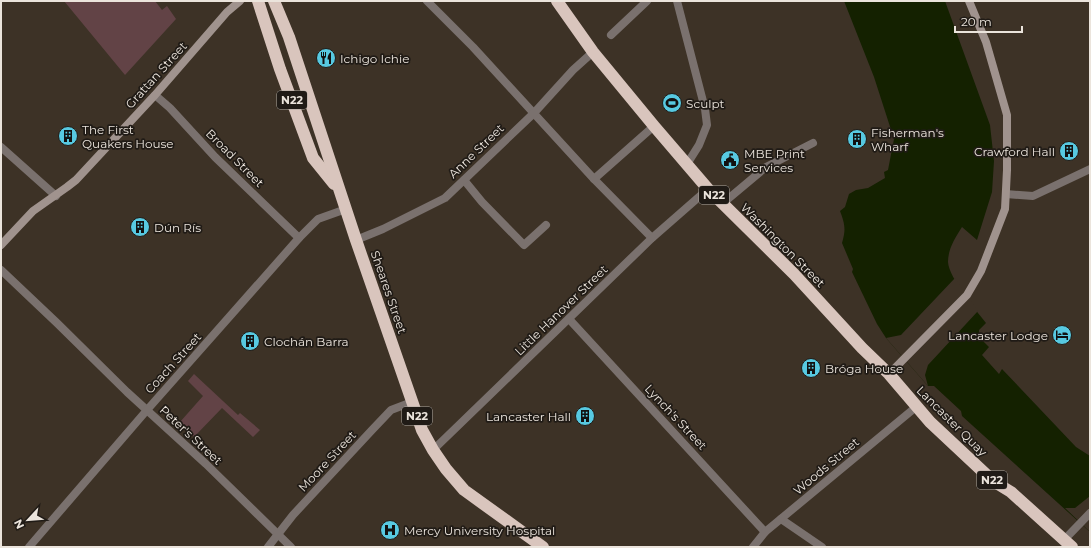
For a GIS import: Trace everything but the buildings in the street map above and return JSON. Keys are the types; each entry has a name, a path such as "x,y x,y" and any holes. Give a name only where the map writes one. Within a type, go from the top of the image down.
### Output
{"highway":[{"name":"N22","path":"258,1 280,69 313,158 340,192"},
{"name":"Sheares Street","path":"274,1 289,37 356,240 422,430 446,469 464,490 543,547"},
{"name":"Washington Street","path":"557,1 593,52 708,189 794,274 862,348 889,374"},
{"name":"Lancaster Quay","path":"889,374 930,422 993,481 1011,492 1068,544"}],"street":[{"name":"Grattan Street","path":"1,245 33,211 56,196 76,180 155,94 227,12 240,1"},
{"path":"427,1 473,47 594,178 652,238"},
{"path":"611,35 647,1"},
{"path":"677,1 705,109 707,125 699,145 687,164"},
{"path":"889,374 966,295 981,271 1005,209 1007,115 986,42 969,1"},
{"name":"Anne Street","path":"356,240 383,229 445,198 534,113 573,70 593,52"},
{"name":"Broad Street","path":"155,94 215,157 298,238"},
{"path":"594,178 654,126"},
{"path":"722,204 766,167 813,143"},
{"path":"1,147 56,196"},
{"path":"1006,194 1033,196 1090,169"},
{"path":"464,180 482,202 524,245 546,225"},
{"name":"Little Hanover Street","path":"433,450 652,238 708,189"},
{"name":"Coach Street","path":"29,547 298,238 318,219 346,209"},
{"name":"Peter's Street","path":"1,270 127,392 206,464 291,547"},
{"name":"Lynch's Street","path":"569,319 765,532"},
{"name":"Moore Street","path":"268,547 293,515 386,415 391,410 412,402"},
{"name":"Woods Street","path":"753,547 765,532 916,406"},
{"path":"1068,544 1080,524 1090,513"},
{"path":"781,519 822,547"}],"shaded area":[{"path":"64,1 155,1 162,10 167,6 176,19 125,75"},
{"path":"844,1 945,1 990,125 994,161 992,192 977,240 962,227 954,239 949,253 948,262 958,285 986,323 979,330 979,337 989,347 982,355 999,374 1002,369 1076,447 1090,456 1090,532 962,416 961,411 934,386 928,386 886,338 877,324 852,272 853,269 842,243 844,227 840,211 845,207 849,194 856,190 868,188 885,178 884,172 888,170 894,139 874,77"},
{"path":"194,374 238,415 240,413 260,430 253,437 222,408 194,437 180,422 203,396 188,381"}],"pier":[{"path":"955,278 978,311 928,365 925,375 928,386 886,338 901,335"},
{"path":"1090,496 1090,532 1065,508 1075,508"}],"place":[{"name":"Ichigo Ichie","path":"326,58"},
{"name":"Sculpt","path":"672,103"},
{"name":"The First Quakers House","path":"68,136"},
{"name":"Fisherman's Wharf","path":"857,139"},
{"name":"Crawford Hall","path":"1069,151"},
{"name":"MBE Print Services","path":"730,160"},
{"name":"Dún Rís","path":"140,227"},
{"name":"Lancaster Lodge","path":"1062,335"},
{"name":"Clochán Barra","path":"250,341"},
{"name":"Bróga House","path":"811,368"},
{"name":"Lancaster Hall","path":"585,416"},
{"name":"Mercy University Hospital","path":"390,530"}]}
